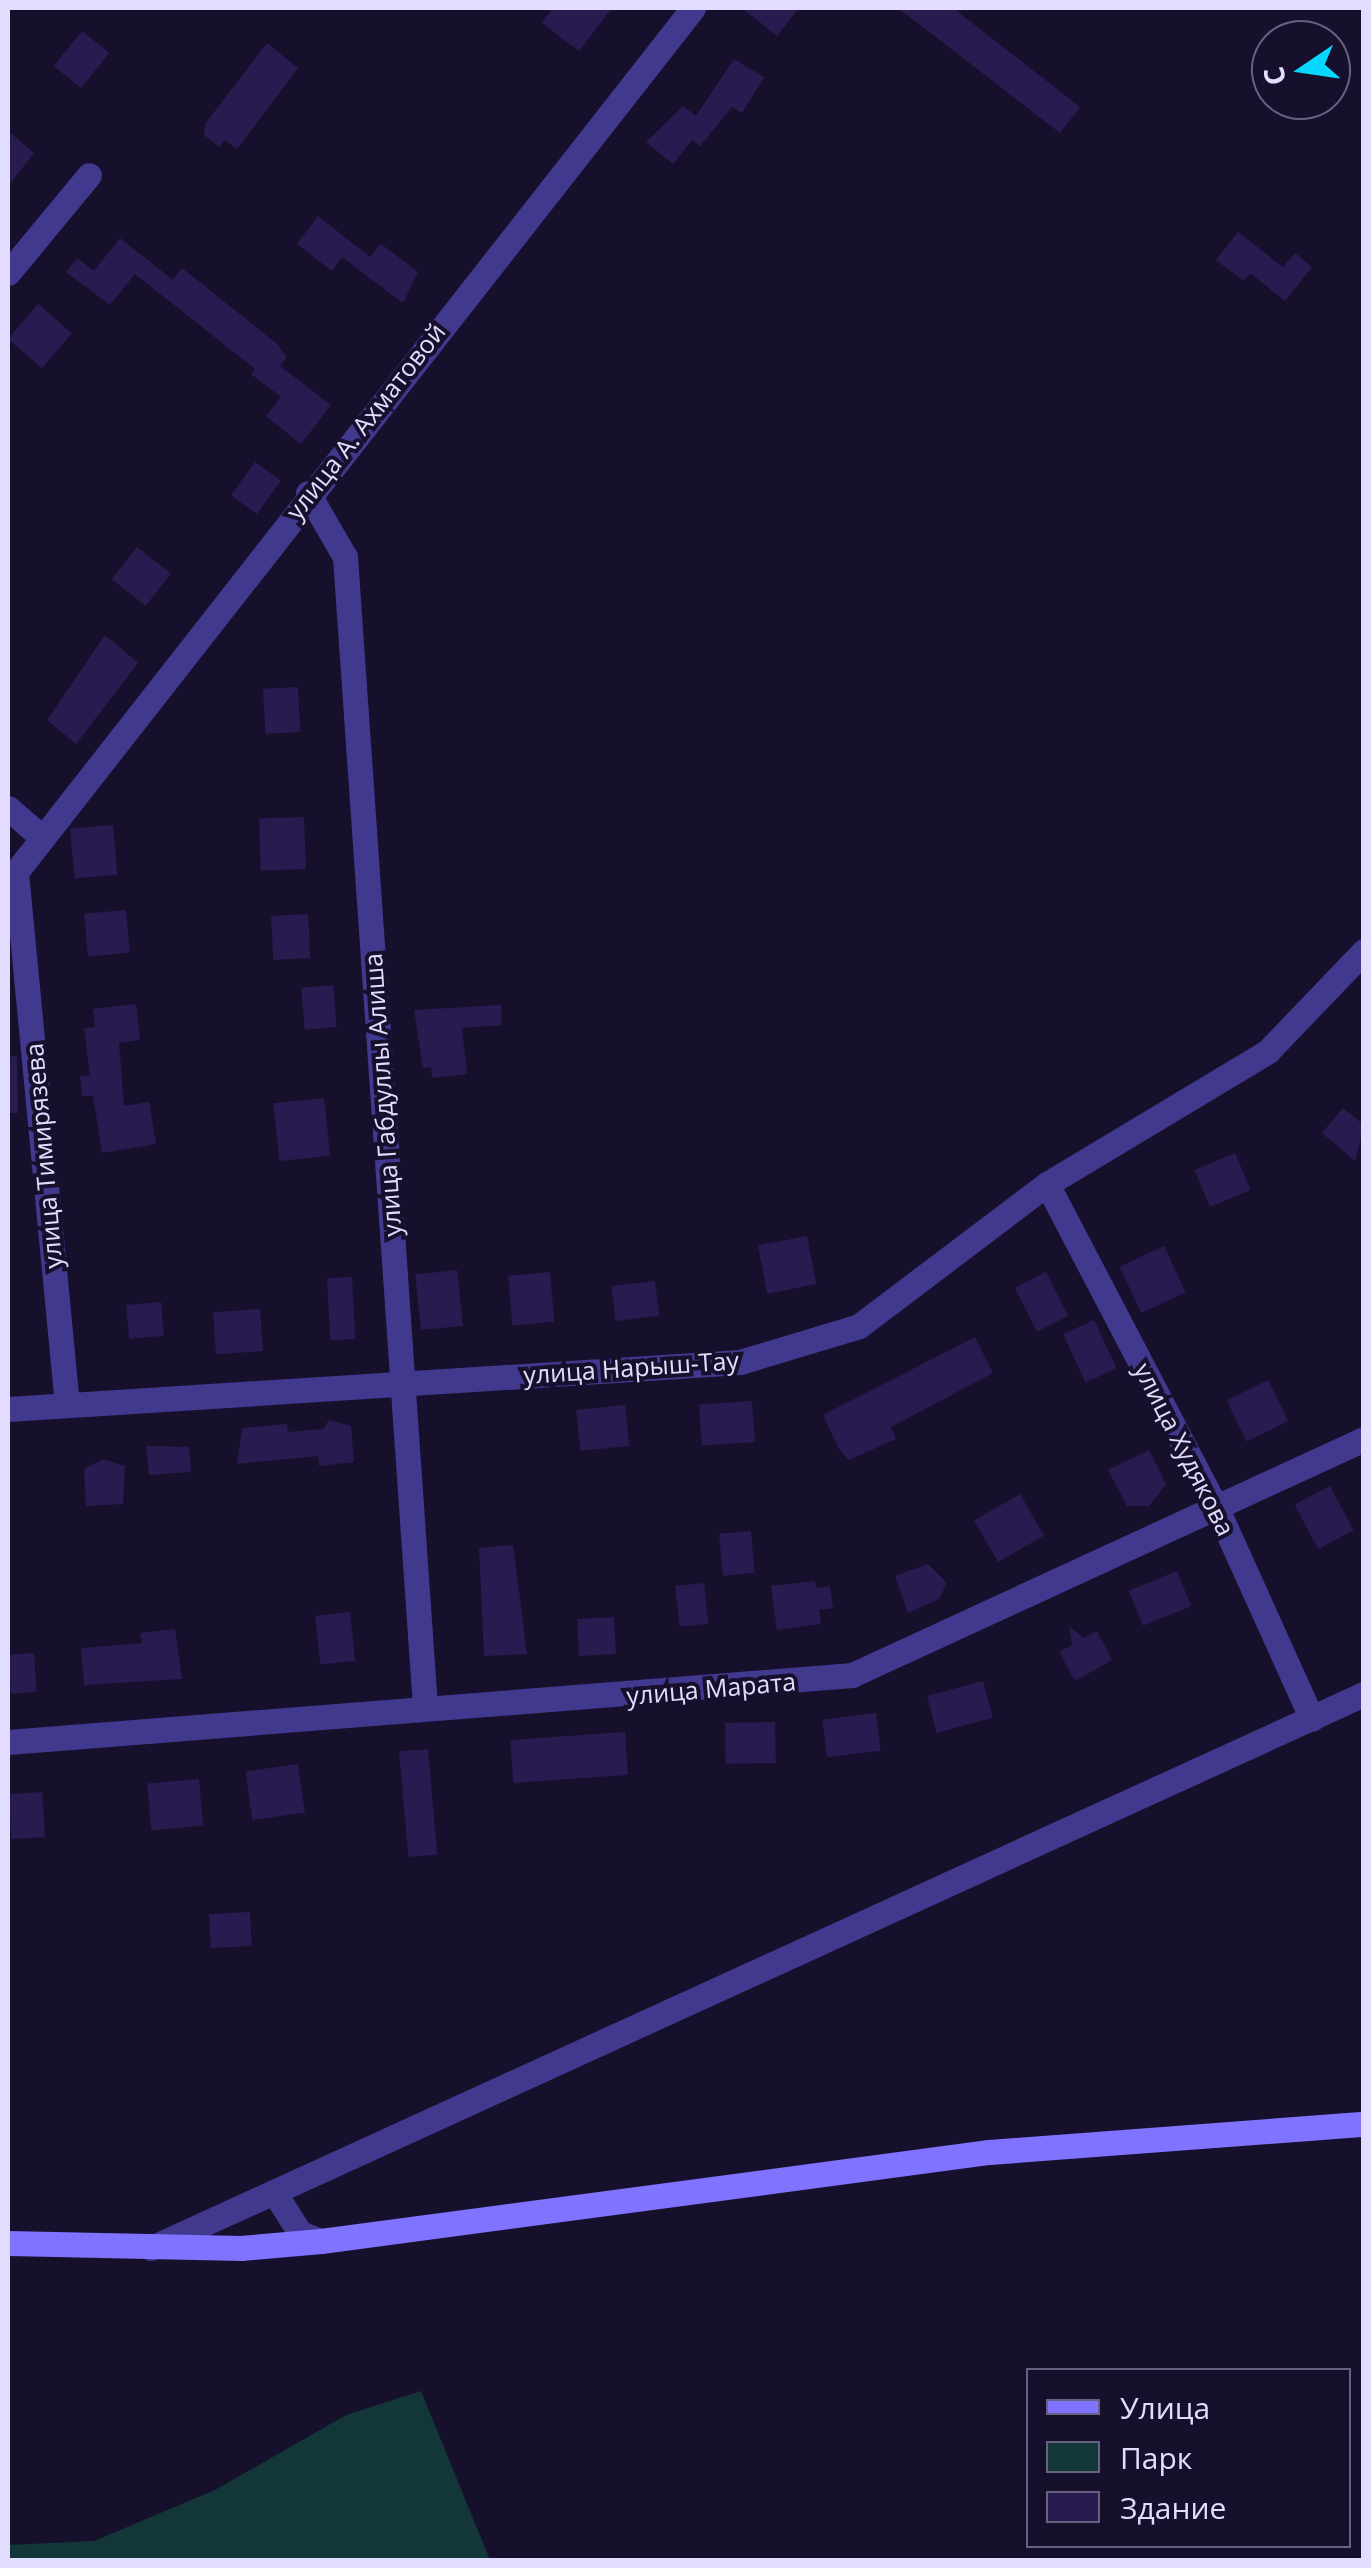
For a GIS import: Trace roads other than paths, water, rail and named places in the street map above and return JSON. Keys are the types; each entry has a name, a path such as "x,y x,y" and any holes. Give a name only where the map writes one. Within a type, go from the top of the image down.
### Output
{"main road":[{"path":"8,2242 151,2248 321,2241 989,2152 1364,2124"}],"street":[{"name":"улица А. Ахматовой","path":"38,834 693,8"},
{"path":"8,273 89,176"},
{"name":"улица Габдуллы Алиша","path":"308,493 345,556 425,1708"},
{"path":"8,808 38,834"},
{"name":"улица Тимирязева","path":"38,834 16,872 67,1404"},
{"name":"улица Нарыш-Тау","path":"8,1409 740,1362 842,1332 1047,1184 1268,1051 1364,951"},
{"name":"улица Худякова","path":"1047,1184 1218,1511 1312,1718"},
{"name":"улица Марата","path":"8,1742 852,1675 1218,1511 1364,1439"},
{"path":"151,2248 1364,1694"},
{"path":"274,2192 300,2233 321,2241"}]}
